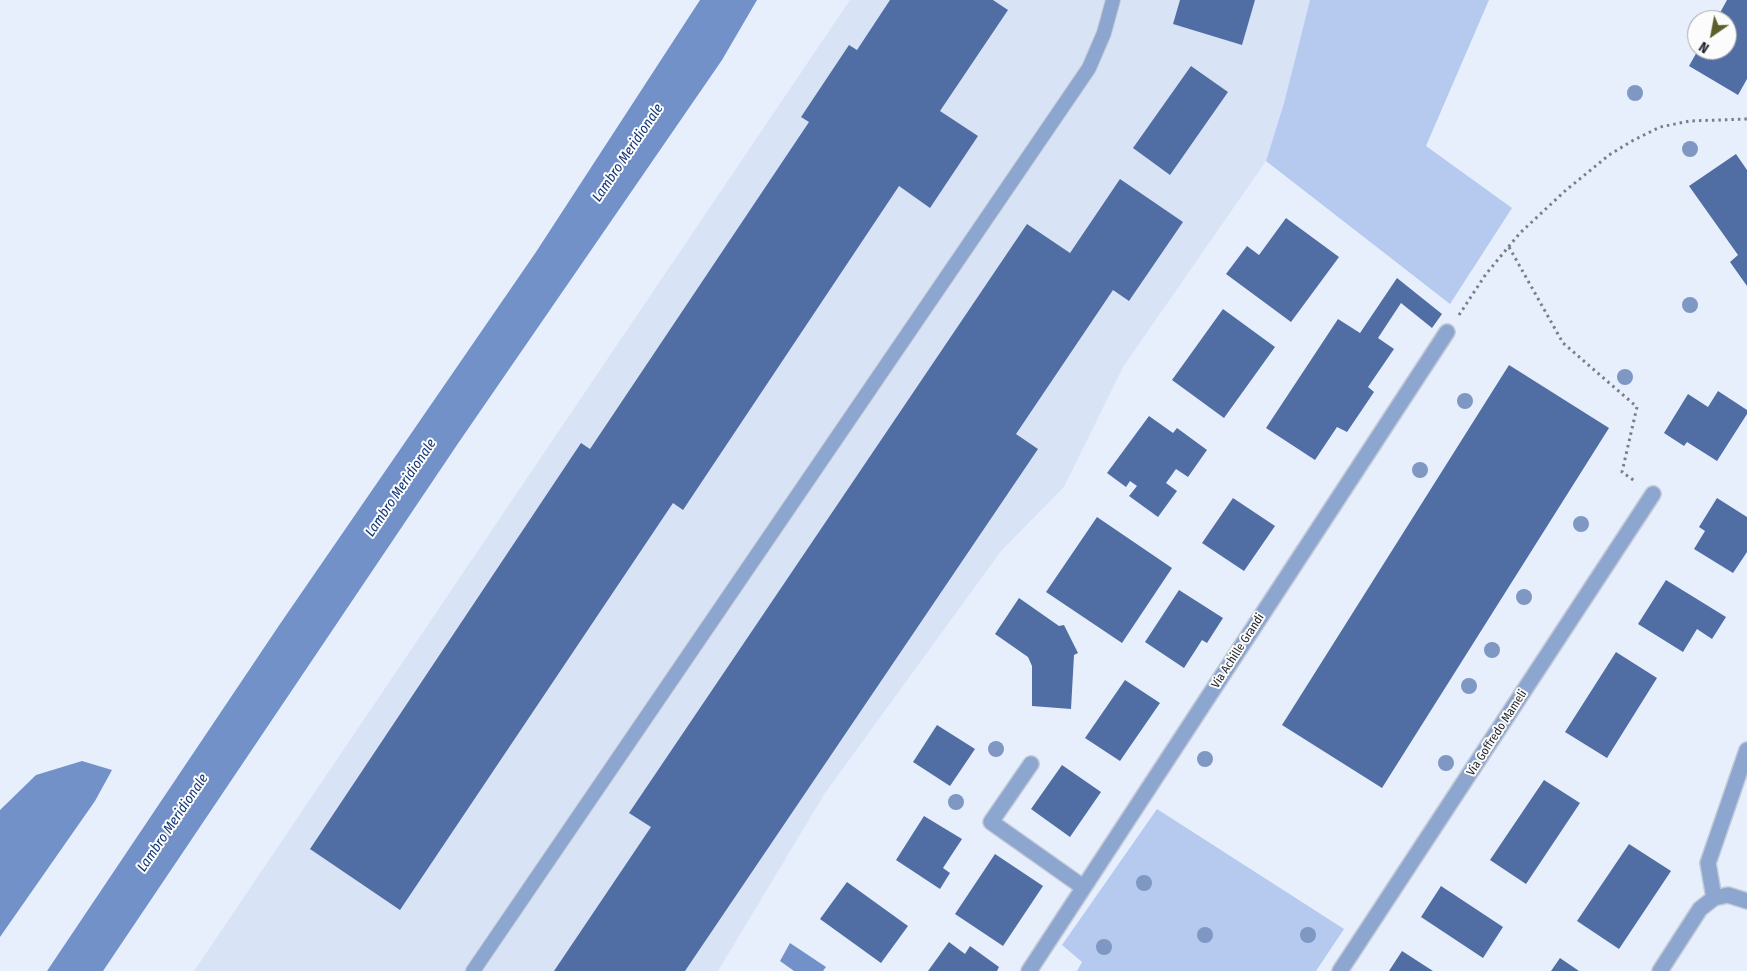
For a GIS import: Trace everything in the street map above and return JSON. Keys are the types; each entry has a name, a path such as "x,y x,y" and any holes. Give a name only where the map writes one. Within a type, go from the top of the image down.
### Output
{"street":[{"name":"Via Achille Grandi","path":"1029,971 1447,332"},
{"name":"Via Goffredo Mameli","path":"1340,971 1653,494"},
{"path":"1714,898 1708,862 1747,750"},
{"path":"1031,764 991,822 1084,887"},
{"path":"1660,971 1700,909 1714,898 1728,895 1747,901"}],"lane":[{"path":"473,971 1089,68 1104,33 1113,0"}],"path":[{"path":"1447,332 1486,274 1520,233 1565,191 1609,155 1632,140 1660,127 1690,122 1747,119"},
{"path":"1509,247 1563,343 1637,406 1622,472 1653,494"}],"shaded area":[{"path":"850,0 1310,0 1284,103 1266,161 1123,367 1064,487 1001,551 825,793 718,971 194,971"},
{"path":"1310,0 1489,0 1426,146 1512,208 1450,304 1266,161 1284,103"},
{"path":"1157,809 1344,929 1316,971 1077,971 1082,962 1062,945"}],"water":[{"name":"Lambro Meridionale","path":"700,0 757,0 722,60 459,442 103,971 47,971 280,624 536,252"},
{"path":"82,761 112,770 95,801 0,937 0,810 36,775"},
{"path":"790,943 826,967 823,971 794,971 780,961"}],"building":[{"path":"890,0 993,0 1008,10 940,111 978,136 930,208 899,186 683,510 673,503 400,910 310,849 581,443 590,449 809,122 801,117 849,45 857,50"},
{"path":"1180,0 1255,0 1242,45 1173,24"},
{"path":"1727,0 1747,0 1747,79 1738,95 1689,66 1692,60 1737,60 1737,10 1722,10"},
{"path":"1191,66 1228,92 1170,175 1133,148"},
{"path":"1736,154 1747,170 1747,286 1730,262 1738,255 1689,186"},
{"path":"1120,179 1183,222 1129,301 1113,290 1016,434 1038,449 685,971 554,971 651,827 629,813 1027,224 1070,253"},
{"path":"1286,218 1339,257 1291,322 1226,274 1247,246 1259,255"},
{"path":"1397,278 1442,314 1432,328 1401,303 1378,338 1394,349 1368,387 1374,392 1347,432 1337,427 1315,460 1266,428 1338,319 1360,333"},
{"path":"1223,309 1275,347 1224,418 1172,380"},
{"path":"1509,365 1609,428 1382,788 1282,725"},
{"path":"1718,391 1747,410 1747,414 1717,461 1687,442 1684,446 1664,433 1688,394 1708,407"},
{"path":"1149,416 1173,433 1177,428 1207,450 1188,477 1176,469 1166,483 1177,491 1158,517 1129,496 1137,486 1130,481 1126,487 1107,473"},
{"path":"1233,498 1275,526 1244,571 1202,543"},
{"path":"1717,498 1747,517 1747,552 1733,573 1694,549 1705,531 1699,527"},
{"path":"1097,517 1172,568 1122,643 1046,592"},
{"path":"1666,580 1726,617 1712,639 1697,629 1683,652 1638,624"},
{"path":"1179,590 1223,618 1207,643 1202,640 1184,668 1145,642"},
{"path":"1019,598 1059,626 1064,625 1078,653 1074,655 1071,709 1032,706 1032,666 1028,657 995,634"},
{"path":"1616,652 1657,678 1607,758 1565,732"},
{"path":"1125,680 1160,703 1120,761 1085,738"},
{"path":"937,725 975,749 950,786 913,762"},
{"path":"1062,765 1101,792 1070,837 1031,809"},
{"path":"1544,780 1580,803 1526,884 1490,860"},
{"path":"924,816 962,839 943,868 950,873 940,889 896,860"},
{"path":"1629,844 1671,871 1619,949 1577,921"},
{"path":"995,854 1043,886 1003,946 955,914"},
{"path":"847,882 908,926 881,963 820,919"},
{"path":"1441,886 1503,927 1483,958 1421,917"},
{"path":"949,942 965,954 970,946 999,967 997,971 928,971"},
{"path":"1402,951 1433,971 1389,971"},
{"path":"1560,958 1579,971 1551,971"}]}
